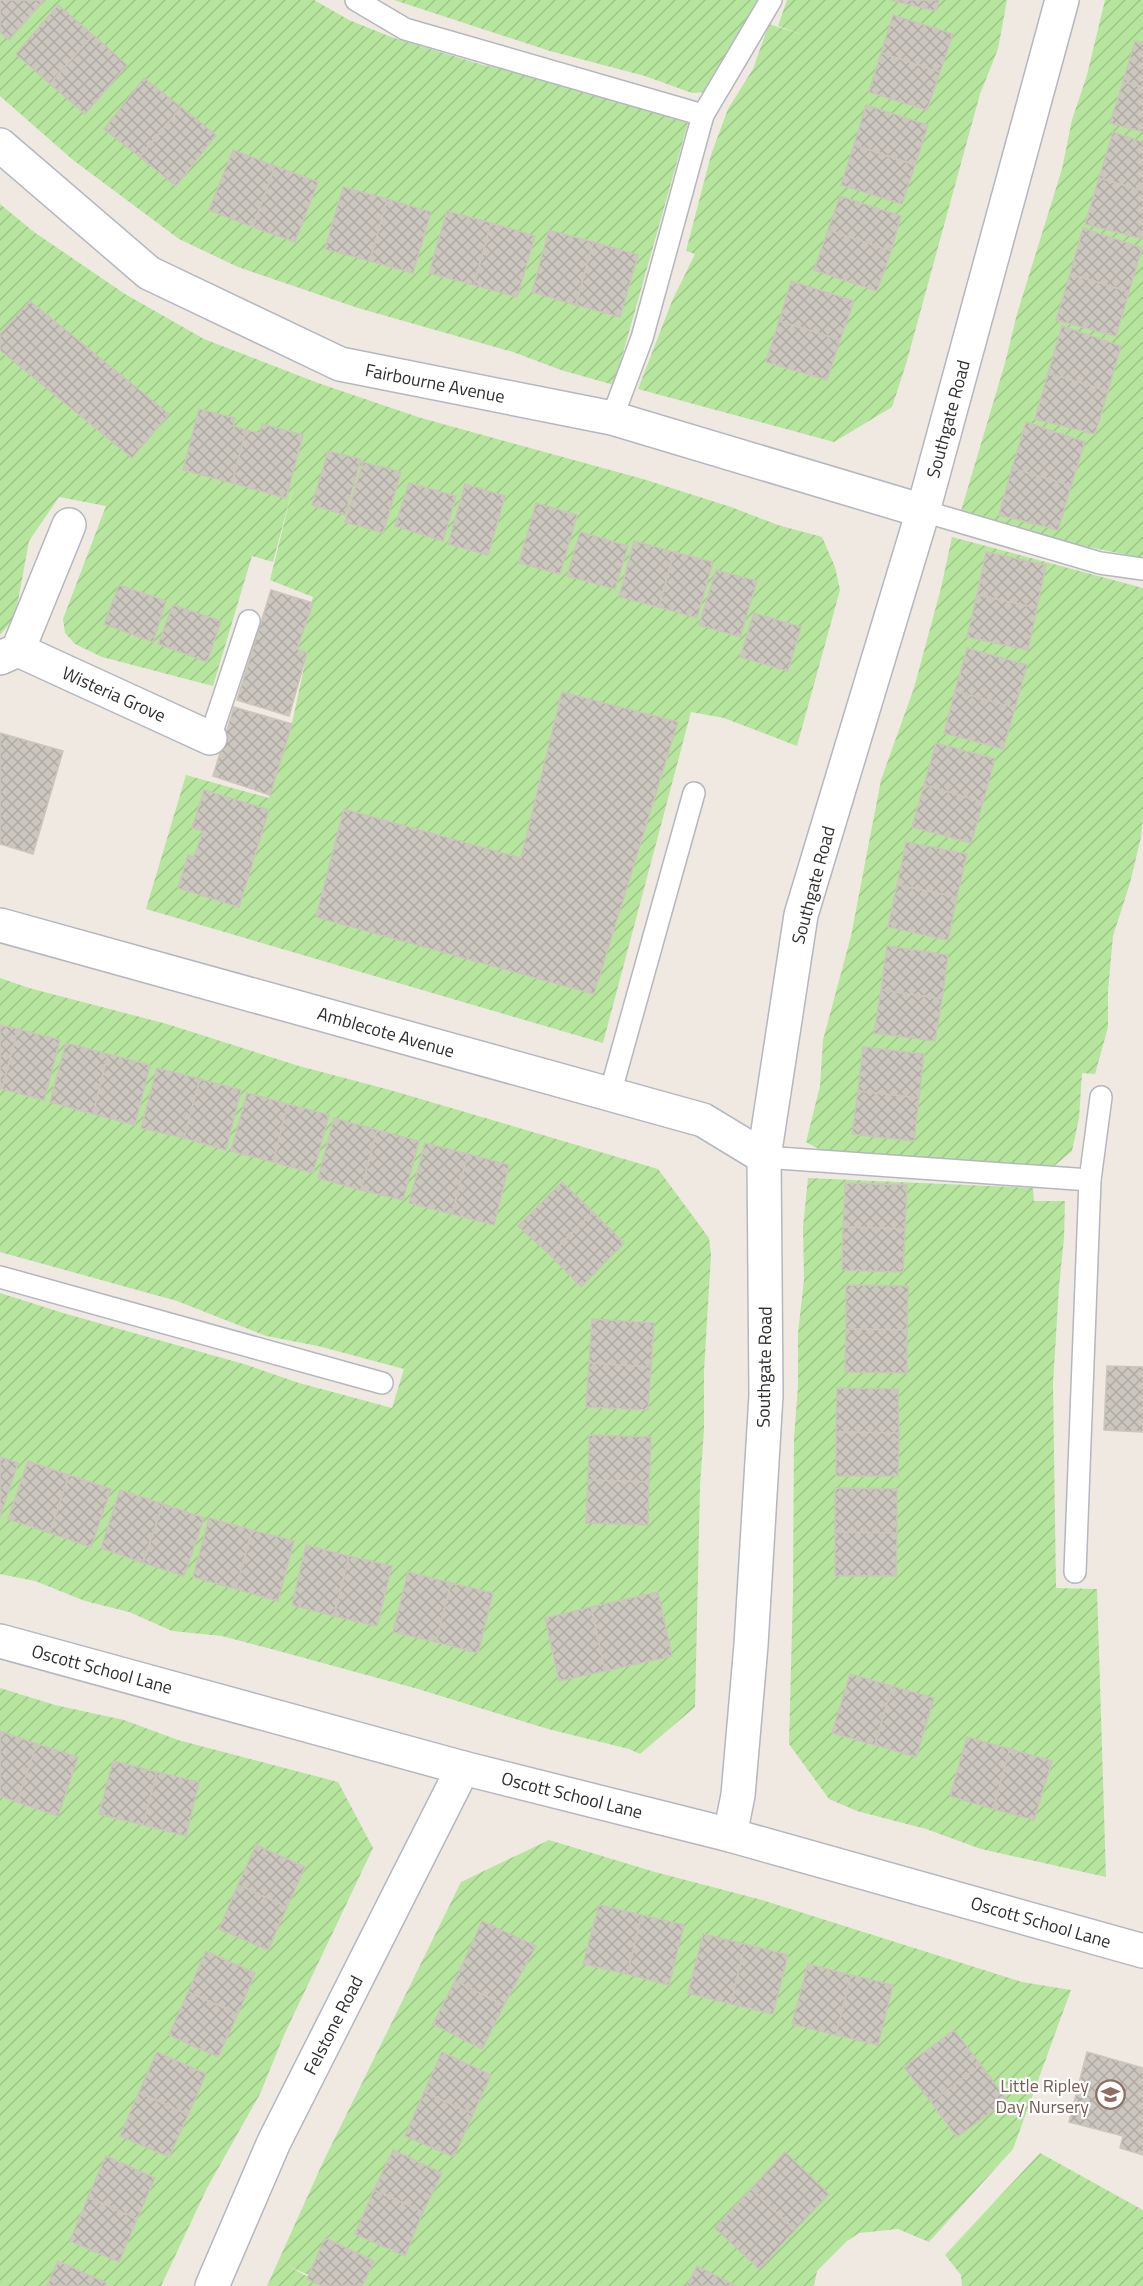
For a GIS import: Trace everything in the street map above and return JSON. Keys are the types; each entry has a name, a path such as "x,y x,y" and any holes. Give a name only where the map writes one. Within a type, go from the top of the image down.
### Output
{"street":[{"name":"Southgate Road","path":"730,1835 738,1795 752,1645 766,1395 764,1157 801,915 923,511 1062,0"},
{"name":"Fairbourne Avenue","path":"0,145 149,273 340,364 612,418 923,511"},
{"name":"Wisteria Grove","path":"69,525 9,654 210,738"},
{"name":"Amblecote Avenue","path":"0,925 703,1120 764,1157"},
{"name":"Oscott School Lane","path":"0,1641 463,1768 730,1835 1143,1951"},
{"name":"Felstone Road","path":"212,2286 274,2142 463,1768"}],"lane":[{"path":"356,0 405,29 703,115"},
{"path":"612,418 642,338 703,115 771,0"},
{"path":"923,511 1100,563 1143,568"},
{"path":"210,738 249,621"},
{"path":"610,1094 694,794"},
{"path":"1075,1572 1090,1180 1101,1097"},
{"path":"764,1157 1090,1180"},
{"path":"0,1277 382,1383"}],"green space":[{"path":"0,0 314,0 349,20 391,37 483,65 528,73 688,123 614,385 561,370 513,352 358,308 238,267 179,239 73,160 0,96"},
{"path":"394,0 759,0 709,92 692,93 645,76 550,51"},
{"path":"787,0 1007,0 998,49 980,94 906,364 892,407 834,442 638,389 672,301 695,254 686,251 711,155 728,109 753,69 769,24 803,35 778,26"},
{"path":"1105,0 1143,0 1143,558 958,521 1005,363 1017,314 1062,169 1072,120 1087,75"},
{"path":"0,204 34,232 125,294 204,339 318,383 421,418 643,479 731,507 778,525 822,537 835,567 840,590 797,746 724,718 691,712 603,1043 146,909 186,775 269,798 293,719 307,653 297,649 313,597 270,580 294,483 273,562 252,556 213,686 102,657 75,644 65,633 63,619 106,506 59,497 29,541 15,617 0,635"},
{"path":"952,537 1143,588 1143,817 1141,837 1130,883 1113,936 1108,991 1108,1027 1095,1074 1082,1073 1079,1118 1072,1151 1053,1167 822,1151 806,1142 820,1086 823,1040 851,936 881,780 914,688"},
{"path":"0,978 29,988 167,1024 299,1066 390,1090 658,1169 709,1238 711,1255 704,1371 695,1707 640,1754 629,1749 548,1729 418,1689 222,1636 172,1631 129,1612 85,1601 35,1581 0,1574 0,1293 247,1365 299,1383 392,1408 404,1369 318,1346 266,1336 177,1301 0,1252"},
{"path":"808,1178 1033,1188 1034,1201 1065,1201 1053,1383 1056,1588 1097,1589 1106,1877 981,1849 926,1829 857,1811 829,1799 789,1744 794,1438 798,1386 798,1333 804,1280 803,1227"},
{"path":"0,1688 55,1705 124,1720 178,1740 338,1782 373,1848 284,2035 260,2094 207,2188 161,2286 0,2286"},
{"path":"549,1840 655,1872 762,1900 1022,1982 1071,1990 1013,2149 929,2242 898,2229 859,2233 847,2241 817,2271 814,2286 335,2286 290,2267 325,2286 267,2286 324,2160 461,1882"},
{"path":"1040,2153 1143,2210 1143,2286 962,2286 961,2275 945,2255"}],"building":[{"path":"0,0 44,0 9,40 0,32"},
{"path":"890,0 939,0 936,11"},
{"path":"58,5 93,35 50,84 16,54"},
{"path":"893,15 953,34 940,72 881,53"},
{"path":"93,35 127,65 85,114 50,84"},
{"path":"1135,41 1143,43 1143,87 1123,82"},
{"path":"881,53 940,72 927,110 869,92"},
{"path":"144,78 181,107 140,157 104,129"},
{"path":"1123,82 1143,87 1143,132 1110,123"},
{"path":"866,105 928,125 915,165 854,145"},
{"path":"181,107 216,135 176,186 140,157"},
{"path":"1113,132 1143,142 1143,191 1099,178"},
{"path":"854,145 915,165 902,204 841,185"},
{"path":"233,150 275,166 253,227 209,210"},
{"path":"275,166 318,182 295,242 253,227"},
{"path":"1099,178 1143,191 1143,239 1085,224"},
{"path":"343,187 387,199 370,261 325,249"},
{"path":"840,196 901,216 891,251 828,230"},
{"path":"387,199 431,212 413,273 370,261"},
{"path":"447,211 491,223 474,285 429,273"},
{"path":"491,223 535,236 517,297 474,285"},
{"path":"1083,228 1142,248 1129,292 1070,274"},
{"path":"549,230 593,242 576,305 532,292"},
{"path":"828,230 891,251 877,291 814,270"},
{"path":"593,242 638,255 620,317 576,305"},
{"path":"1070,274 1129,292 1116,336 1056,320"},
{"path":"791,281 854,301 840,340 779,321"},
{"path":"30,301 169,414 132,458 0,350 0,334"},
{"path":"779,321 840,340 827,380 766,362"},
{"path":"1062,326 1121,346 1108,391 1048,373"},
{"path":"1048,373 1108,391 1095,434 1035,419"},
{"path":"199,409 235,418 233,426 246,430 232,483 183,470"},
{"path":"1026,422 1085,442 1071,486 1012,468"},
{"path":"262,424 303,435 286,498 232,483 246,430 260,433"},
{"path":"328,451 361,459 345,515 312,505"},
{"path":"363,462 401,472 383,533 345,522"},
{"path":"1012,468 1071,486 1058,530 999,515"},
{"path":"409,483 456,496 443,541 395,526"},
{"path":"465,484 505,496 488,555 448,544"},
{"path":"536,503 577,515 560,574 519,563"},
{"path":"580,532 628,546 615,589 567,576"},
{"path":"634,541 674,552 659,607 619,597"},
{"path":"674,552 713,562 697,618 659,607"},
{"path":"986,552 1046,565 1037,608 977,595"},
{"path":"716,570 757,581 740,637 699,625"},
{"path":"119,585 166,601 153,642 104,624"},
{"path":"271,590 313,603 297,649 307,653 289,716 237,700"},
{"path":"977,595 1037,608 1028,650 967,637"},
{"path":"173,605 221,621 207,662 158,644"},
{"path":"754,613 801,627 788,671 740,657"},
{"path":"967,648 1027,665 1015,708 955,691"},
{"path":"955,691 1015,708 1003,749 944,733"},
{"path":"562,692 678,722 594,994 316,917 344,809 521,858"},
{"path":"234,707 292,724 270,795 213,776"},
{"path":"0,733 63,751 33,854 0,844"},
{"path":"936,743 995,759 983,802 924,785"},
{"path":"924,785 983,802 971,843 912,827"},
{"path":"204,790 269,810 239,907 178,888 188,855 194,857 203,831 192,828"},
{"path":"906,842 967,854 957,897 897,885"},
{"path":"897,885 957,897 948,940 888,927"},
{"path":"887,946 948,955 942,999 881,990"},
{"path":"881,990 942,999 935,1041 874,1033"},
{"path":"0,1025 18,1029 2,1089 0,1089"},
{"path":"18,1029 60,1040 44,1100 2,1089"},
{"path":"66,1043 108,1054 93,1114 50,1102"},
{"path":"863,1047 924,1054 919,1098 858,1091"},
{"path":"108,1054 150,1065 135,1125 93,1114"},
{"path":"157,1068 200,1079 184,1138 141,1128"},
{"path":"200,1079 241,1090 226,1150 184,1138"},
{"path":"858,1091 919,1098 914,1141 852,1134"},
{"path":"247,1093 288,1104 273,1162 231,1151"},
{"path":"288,1104 329,1115 313,1173 273,1162"},
{"path":"334,1118 377,1130 361,1190 318,1178"},
{"path":"377,1130 419,1141 403,1200 361,1190"},
{"path":"425,1143 468,1154 452,1214 409,1203"},
{"path":"468,1154 509,1165 494,1225 452,1214"},
{"path":"562,1182 593,1212 550,1255 518,1226"},
{"path":"845,1183 907,1185 905,1229 843,1227"},
{"path":"593,1212 624,1243 581,1287 550,1255"},
{"path":"843,1227 905,1229 903,1272 842,1270"},
{"path":"846,1285 908,1286 907,1330 846,1329"},
{"path":"592,1319 654,1323 651,1367 589,1363"},
{"path":"846,1329 907,1330 907,1373 845,1372"},
{"path":"589,1363 651,1367 648,1410 586,1407"},
{"path":"1107,1366 1143,1367 1143,1432 1104,1430"},
{"path":"837,1388 898,1389 899,1433 836,1432"},
{"path":"836,1432 899,1433 898,1476 836,1476"},
{"path":"589,1435 651,1437 649,1482 588,1480"},
{"path":"0,1457 18,1463 0,1517"},
{"path":"28,1461 69,1475 50,1533 8,1519"},
{"path":"69,1475 111,1489 91,1547 50,1533"},
{"path":"588,1480 649,1482 648,1525 586,1523"},
{"path":"835,1488 897,1489 897,1533 835,1532"},
{"path":"120,1490 163,1504 143,1563 101,1548"},
{"path":"163,1504 204,1518 184,1576 143,1563"},
{"path":"209,1518 252,1530 236,1589 193,1577"},
{"path":"252,1530 294,1541 278,1601 236,1589"},
{"path":"835,1532 897,1533 896,1576 835,1576"},
{"path":"306,1545 349,1556 334,1616 292,1605"},
{"path":"349,1556 392,1566 377,1626 334,1616"},
{"path":"408,1572 451,1583 436,1642 393,1632"},
{"path":"451,1583 493,1593 478,1653 436,1642"},
{"path":"658,1592 672,1656 605,1671 591,1607"},
{"path":"591,1607 605,1671 559,1681 545,1618"},
{"path":"850,1674 892,1686 875,1745 832,1733"},
{"path":"892,1686 934,1698 916,1757 875,1745"},
{"path":"0,1731 37,1744 17,1802 0,1796"},
{"path":"967,1737 1010,1749 993,1809 950,1796"},
{"path":"37,1744 78,1757 58,1816 17,1802"},
{"path":"1010,1749 1052,1761 1034,1820 993,1809"},
{"path":"113,1761 157,1772 143,1825 99,1814"},
{"path":"157,1772 199,1782 186,1836 143,1825"},
{"path":"256,1845 305,1867 287,1907 238,1885"},
{"path":"238,1885 287,1907 268,1950 219,1929"},
{"path":"599,1905 642,1915 627,1974 583,1964"},
{"path":"642,1915 684,1925 669,1985 627,1974"},
{"path":"482,1921 536,1946 504,2005 455,1981"},
{"path":"703,1934 745,1944 731,2004 688,1993"},
{"path":"745,1944 788,1955 773,2014 731,2004"},
{"path":"206,1951 255,1973 238,2014 188,1992"},
{"path":"808,1964 851,1975 836,2035 792,2024"},
{"path":"851,1975 893,1985 878,2045 836,2035"},
{"path":"455,1981 504,2005 482,2049 433,2024"},
{"path":"188,1992 238,2014 218,2057 169,2035"},
{"path":"954,2030 981,2065 931,2102 904,2067"},
{"path":"157,2052 206,2074 188,2115 139,2092"},
{"path":"442,2052 491,2075 473,2114 424,2092"},
{"name":"Little Ripley Day Nursery","path":"1087,2052 1143,2068 1143,2155 1120,2148 1123,2136 1069,2122"},
{"path":"981,2065 1007,2100 957,2137 931,2102"},
{"path":"139,2092 188,2115 169,2157 120,2136"},
{"path":"424,2092 473,2114 454,2157 405,2136"},
{"path":"393,2150 442,2173 423,2212 374,2190"},
{"path":"785,2152 829,2194 795,2230 751,2189"},
{"path":"106,2156 155,2178 137,2219 88,2197"},
{"path":"751,2189 795,2230 759,2269 715,2228"},
{"path":"374,2190 423,2212 405,2256 355,2234"},
{"path":"88,2197 137,2219 119,2262 70,2241"},
{"path":"325,2238 374,2261 362,2286 322,2286 307,2279"},
{"path":"58,2261 106,2283 105,2286 47,2286"},
{"path":"697,2266 736,2286 687,2286"}],"place":[{"name":"Little Ripley Day Nursery","path":"1110,2095"}]}
